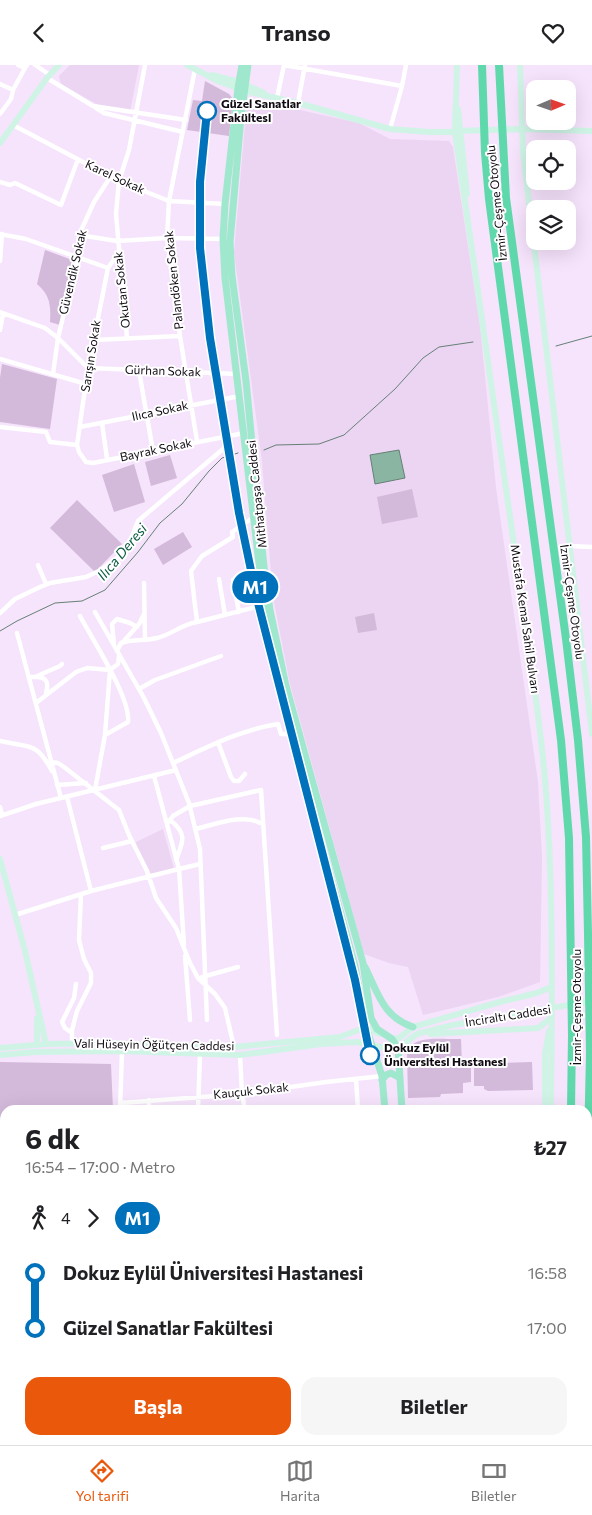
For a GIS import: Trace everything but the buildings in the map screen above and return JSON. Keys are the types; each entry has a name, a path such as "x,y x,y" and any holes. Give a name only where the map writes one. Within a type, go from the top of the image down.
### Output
{"highway":[{"name":"İzmir-Çeşme Otoyolu","path":"482,65 485,153 489,199 561,740 569,838 571,1105"},
{"name":"İzmir-Çeşme Otoyolu","path":"499,65 503,153 512,243 565,630 578,740 586,837 590,1053 589,1105"}],"main road":[{"path":"0,143 59,65"},
{"path":"187,65 226,84 242,86"},
{"name":"Mithatpaşa Caddesi","path":"242,65 241,117 230,242 232,276 246,381 270,610 286,686 363,963 367,999 373,1024 392,1039 398,1048 402,1105"},
{"name":"Mithatpaşa Caddesi","path":"248,65 237,98 223,239 225,278 264,605 270,644 289,722 355,966 366,1027 382,1078 385,1105"},
{"name":"Mustafa Kemal Sahil Bulvarı","path":"457,65 458,132 467,216 516,555 545,776 549,835 552,962 550,987 551,1105"},
{"path":"520,65 521,129 592,734"},
{"path":"208,75 242,86 257,94 268,95 390,129 429,132 521,129 592,131"},
{"path":"226,84 237,98"},
{"path":"0,859 46,1044 36,1052"},
{"path":"355,966 363,963 388,1011 402,1023 414,1027 452,1025"},
{"path":"366,1027 392,1039 399,1038 414,1027 537,993 550,987"},
{"name":"İnciraltı Caddesi","path":"452,1025 592,1001"},
{"path":"36,1002 37,1045"},
{"path":"417,1034 538,1028 551,1022"},
{"name":"Mustafa Kemal Sahil Bulvarı","path":"545,1105 546,1037 551,1022"},
{"path":"398,1048 417,1034 452,1025"},
{"name":"Vali Hüseyin Öğütçen Caddesi","path":"0,1048 46,1044 105,1043 234,1047 340,1037 366,1027"},
{"path":"538,1028 546,1037"},
{"name":"Vali Hüseyin Öğütçen Caddesi","path":"0,1055 36,1052 122,1051 240,1055 360,1042 373,1046 398,1048"},
{"path":"382,1078 391,1073 400,1079"}],"street":[{"path":"0,114 12,99 13,90 26,67 18,65"},
{"path":"35,65 92,106 135,116 184,132"},
{"name":"Okutan Sokak","path":"127,338 116,214 119,181 129,151 145,65"},
{"path":"277,98 284,65 304,67 402,86"},
{"path":"390,129 406,65"},
{"path":"298,103 304,67"},
{"name":"Palandöken Sokak","path":"196,69 170,201 167,238 196,441"},
{"path":"0,84 13,90"},
{"path":"135,116 186,120"},
{"name":"Karel Sokak","path":"13,125 119,181 170,201 225,204"},
{"path":"0,182 10,185 15,183 61,205 78,159"},
{"name":"Güvendik Sokak","path":"53,374 58,338 77,258 79,235 94,202 111,176"},
{"path":"0,261 1,234 26,239 108,268 119,252"},
{"path":"79,235 118,241 167,238 223,239"},
{"name":"Sarışın Sokak","path":"77,445 88,368 108,268"},
{"path":"0,330 2,313 45,328 58,338 88,368"},
{"path":"94,340 180,336"},
{"path":"0,359 86,384"},
{"name":"Gürhan Sokak","path":"88,368 237,374"},
{"path":"140,371 152,451"},
{"name":"Ilıca Sokak","path":"80,427 240,396"},
{"path":"102,423 107,459"},
{"path":"0,427 46,432 50,442 77,445"},
{"name":"Bayrak Sokak","path":"77,445 78,452 86,462 93,463 196,441 244,433"},
{"path":"0,613 15,599 46,585 94,575 119,556 130,541 138,521 229,444 227,435"},
{"path":"197,622 191,571 202,556 233,537 232,532 254,517"},
{"path":"569,546 592,547"},
{"path":"38,565 46,585"},
{"path":"219,579 225,615"},
{"path":"233,580 239,612"},
{"path":"144,583 145,640"},
{"path":"123,642 158,638 186,623 264,605"},
{"path":"95,612 139,689 161,733 190,806 200,849 207,1020"},
{"path":"117,650 121,643 137,627 144,613"},
{"path":"80,615 120,687 129,715 128,722 104,735"},
{"path":"36,703 76,672 87,668 110,670 118,664 120,659 112,624 117,619 137,627"},
{"path":"17,633 61,798"},
{"path":"139,689 155,680 221,656"},
{"path":"35,677 62,664"},
{"path":"95,790 104,735 110,670"},
{"path":"29,677 43,677 47,680 46,695"},
{"path":"173,763 233,735 260,727 289,722"},
{"path":"278,724 281,734 292,734"},
{"path":"0,741 30,746 38,750 45,758 56,779"},
{"path":"218,742 234,781 239,781 245,774"},
{"path":"52,762 58,763 86,783 119,810 149,877 156,898 176,928 198,979 215,993 225,1009 234,1047"},
{"path":"0,807 1,815 61,798 176,770"},
{"path":"154,776 169,822 179,869 190,1020"},
{"path":"57,785 86,783"},
{"path":"169,822 180,811 190,806 261,790 276,1035"},
{"path":"67,797 91,891"},
{"path":"195,829 244,818 260,823 263,822"},
{"path":"169,822 178,826 183,837 183,844 176,860"},
{"path":"103,848 132,841"},
{"path":"15,915 91,891 200,863"},
{"path":"72,1044 72,1033 77,1011 91,983 91,973 84,959 79,940 81,894"},
{"path":"198,979 238,967"},
{"path":"72,1033 65,1028 62,1022 74,998 76,984"},
{"path":"121,1103 122,1051"},
{"path":"198,1105 200,1054"},
{"path":"240,1055 244,1105"},
{"name":"Kauçuk Sokak","path":"121,1103 242,1094 356,1079 382,1078"},
{"path":"356,1079 358,1105"}],"shaded area":[{"path":"70,65 139,65 130,112 100,106 61,84 59,76"},
{"path":"205,81 229,94 233,99 229,136 187,130 193,100 202,101"},
{"path":"254,100 359,123 390,139 449,141 453,147 480,326 496,488 538,782 542,857 540,982 498,997 423,1015 408,967 389,963 364,954 290,684 273,597 262,461 234,252 247,102"},
{"path":"45,250 75,261 60,325 50,322 49,301 45,292 37,284"},
{"path":"2,364 57,379 50,429 0,422 0,378"},
{"path":"399,450 405,478 375,484 370,455"},
{"path":"170,455 177,478 151,486 145,462"},
{"path":"134,464 145,502 114,512 102,475"},
{"path":"412,489 418,517 382,524 377,497"},
{"path":"77,500 122,544 95,572 50,528"},
{"path":"183,532 192,547 163,565 154,549"},
{"path":"374,613 377,630 358,633 355,617"},
{"path":"163,829 174,869 150,874 134,843"},
{"path":"461,1039 462,1066 471,1066 471,1082 463,1083 463,1093 441,1094 440,1097 408,1098 407,1050 417,1042 424,1040"},
{"path":"0,1062 111,1064 113,1105 0,1105"},
{"path":"532,1062 533,1090 488,1091 484,1089 484,1086 474,1086 474,1064"}],"waterway":[{"name":"Ilıca Deresi","path":"556,346 592,336"},
{"name":"Ilıca Deresi","path":"264,450 276,445 319,444 344,435 395,389 423,358 439,347 473,342"},
{"name":"Ilıca Deresi","path":"0,631 55,603 82,601 105,590 160,523 182,504 209,471 222,458 238,453"}],"metro line":[{"name":"M1","path":"207,111 200,182 200,248 210,338 239,513 257,599 355,980 370,1055"}],"place":[{"name":"Güzel Sanatlar Fakültesi","path":"207,111"},
{"name":"Dokuz Eylül Üniversitesi Hastanesi","path":"370,1055"}]}
